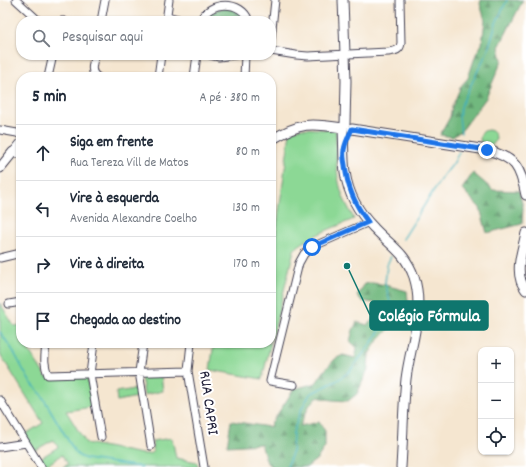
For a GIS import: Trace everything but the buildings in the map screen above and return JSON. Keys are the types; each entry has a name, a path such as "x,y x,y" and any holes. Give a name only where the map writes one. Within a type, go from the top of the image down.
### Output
{"main road":[{"path":"343,0 347,128 344,150 345,172 348,185 356,204 368,222 403,256 413,276 416,287 417,312 407,378 400,467"},
{"path":"276,137 291,129 310,124 320,124 487,150 504,155 512,161 518,168 526,195"},
{"path":"0,168 16,154"},
{"path":"526,233 520,274 521,281 526,290"}],"street":[{"path":"16,0 34,16"},
{"path":"102,16 105,0"},
{"path":"167,16 169,0"},
{"path":"273,16 275,0"},
{"path":"276,51 302,56 388,52 398,50 401,43 400,0"},
{"path":"203,16 211,6 218,1 234,2 241,6 247,16"},
{"path":"49,72 52,60"},
{"path":"94,60 93,66 94,72"},
{"path":"159,72 160,60"},
{"path":"195,72 196,60"},
{"path":"244,72 245,60"},
{"path":"0,130 16,133"},
{"path":"294,385 270,381 299,263 304,254 312,247 368,222"},
{"path":"0,258 16,255"},
{"path":"9,304 16,303"},
{"path":"45,348 44,362 48,375 188,371"},
{"path":"93,348 90,374 101,437"},
{"path":"142,348 139,372 151,446"},
{"name":"RUA CAPRI","path":"190,348 188,371 204,467"},
{"path":"0,400 41,467"},
{"path":"0,447 26,443"}],"green space":[{"path":"481,0 523,0 499,47 502,60 486,98 463,129 453,137 440,135 450,117 452,107 461,86 468,78 476,54 482,44 485,20 480,4"},
{"path":"234,4 243,16 206,16 207,13"},
{"path":"301,128 336,130 339,182 344,199 354,219 314,236 299,245 294,250 276,323 276,233 290,132"},
{"path":"485,130 491,130 496,135 494,144 491,146 485,146 480,141 480,135"},
{"path":"473,173 493,190 519,191 523,207 522,224 487,233 480,208 462,189"},
{"path":"372,283 407,291 409,312 399,318 376,343 369,354 368,369 357,394 348,401 317,397 309,406 300,426 319,422 325,431 325,447 317,459 307,467 271,467 267,463 261,444 227,446 231,421 269,427 294,389 316,383 335,359 343,355 355,358 357,348 350,341 357,322 367,325 381,312 375,303 362,301 357,295 365,284"},
{"path":"0,303 14,326 16,326 16,348 27,348 46,377 87,377 92,407 66,411 86,443 146,454 151,453 153,450 152,441 172,438 176,458 197,462 198,467 63,467 68,464 62,455 44,467 39,459 58,447 53,440 34,451 24,435 43,423 0,354"},
{"path":"213,348 270,348 262,379 210,370"},
{"path":"161,374 163,391 144,395 141,375"},
{"path":"135,389 137,397 117,401 116,392"}],"waterway":[{"path":"461,133 459,116 462,103 488,50 496,23 507,0"},
{"path":"403,239 444,174 453,164 459,152"},
{"path":"287,467 292,453 293,432 302,408 310,394 336,381 349,372 387,320 390,310 390,302 385,283 387,265 391,256"},
{"path":"0,332 12,349 29,380 41,394 75,452 79,456 86,459 142,467"}],"place":[{"name":"Colégio Fórmula","path":"347,266"}],"route":[{"path":"312,247 368,222 352,196 345,172 344,150 352,129 487,150"}]}
